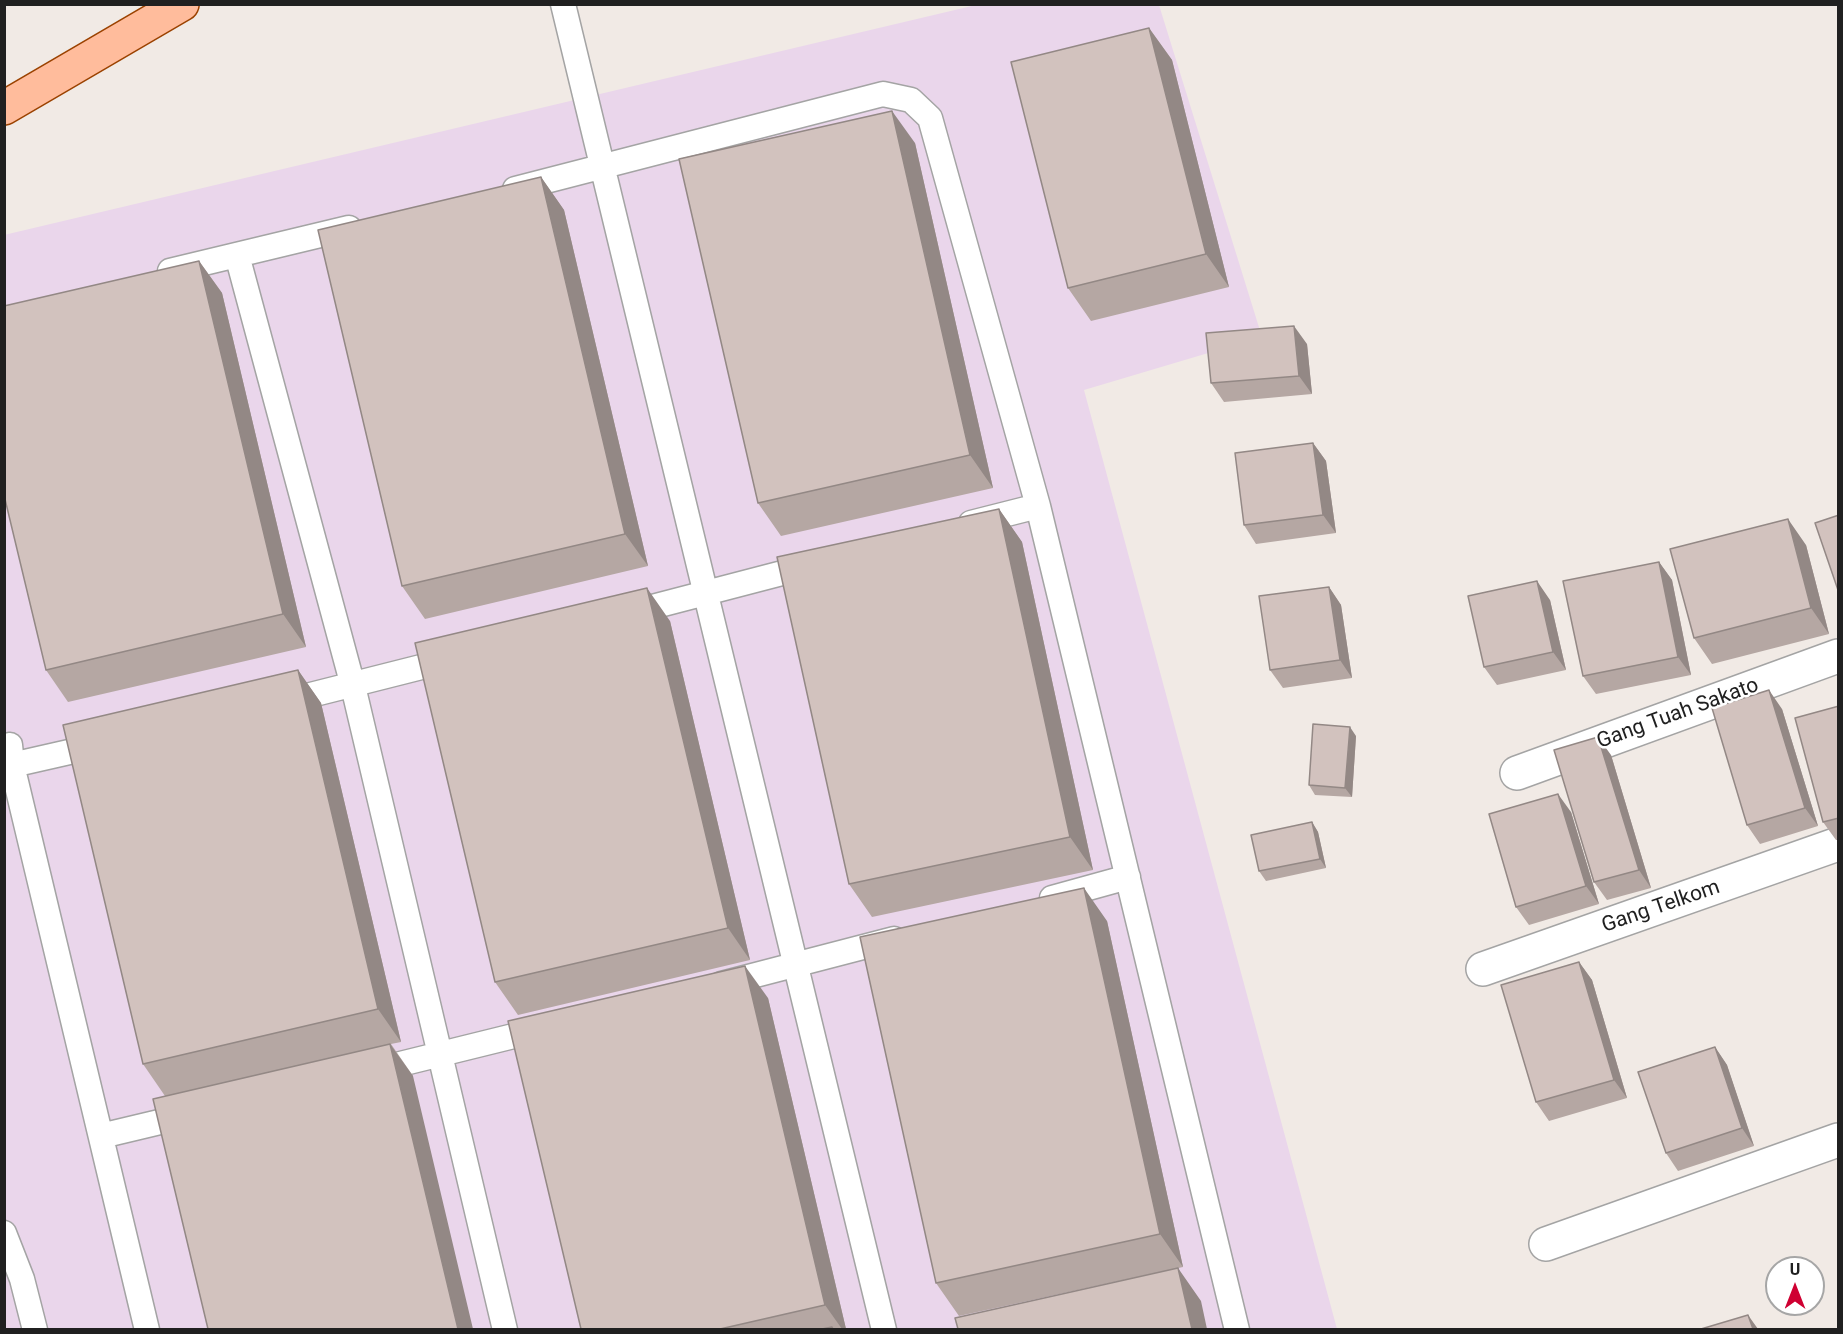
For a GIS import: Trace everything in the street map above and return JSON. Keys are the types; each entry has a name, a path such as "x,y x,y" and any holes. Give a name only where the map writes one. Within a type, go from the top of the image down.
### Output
{"main road":[{"path":"4,108 182,4"}],"street":[{"name":"Gang Tuah Sakato","path":"1517,772 1839,656"},
{"name":"Gang Telkom","path":"1483,969 1839,844"},
{"path":"1546,1244 1839,1140"}],"lane":[{"path":"563,4 884,1329"},
{"path":"488,195 601,168 883,94 911,100 930,118 1038,506 1237,1329"},
{"path":"144,277 374,222"},
{"path":"237,255 353,686 505,1329"},
{"path":"946,530 1038,506"},
{"path":"603,620 832,560"},
{"path":"262,707 478,653"},
{"path":"126,739 8,745 147,1329"},
{"path":"1025,905 1128,878"},
{"path":"704,988 922,932"},
{"path":"350,1076 566,1023"},
{"path":"101,1136 214,1109"},
{"path":"4,1233 22,1279 35,1329"}],"shaded area":[{"path":"976,5 1159,5 1262,337 1084,390 1337,1329 5,1329 4,235"}],"building":[{"path":"1149,28 1206,254 1068,288 1011,62"},
{"path":"892,111 970,455 758,503 679,159"},
{"path":"541,177 625,534 402,586 318,230"},
{"path":"199,261 283,614 46,670 4,495 4,306"},
{"path":"1294,326 1299,376 1211,383 1206,333"},
{"path":"1313,443 1323,515 1244,525 1235,453"},
{"path":"999,509 1070,837 849,884 777,557"},
{"path":"1839,515 1839,593 1815,523"},
{"path":"1788,519 1811,608 1694,638 1670,549"},
{"path":"1659,562 1678,657 1583,676 1563,581"},
{"path":"1537,581 1553,652 1484,667 1468,596"},
{"path":"1329,587 1340,660 1270,670 1259,596"},
{"path":"647,588 728,928 495,982 415,643"},
{"path":"298,670 378,1009 143,1064 63,725"},
{"path":"1769,690 1805,808 1747,825 1712,708"},
{"path":"1839,706 1839,818 1823,822 1795,718"},
{"path":"1313,724 1350,727 1345,788 1309,785"},
{"path":"1598,737 1639,870 1594,882 1554,750"},
{"path":"1558,794 1586,886 1516,907 1489,814"},
{"path":"1312,822 1320,859 1259,871 1251,835"},
{"path":"1084,888 1160,1234 936,1283 860,937"},
{"path":"1579,962 1614,1080 1536,1102 1501,985"},
{"path":"745,966 825,1305 720,1329 581,1329 508,1021"},
{"path":"390,1044 458,1329 208,1329 153,1099"},
{"path":"1715,1047 1742,1128 1666,1153 1638,1072"},
{"path":"1178,1268 1192,1329 958,1329 955,1318"},
{"path":"1748,1315 1753,1329 1701,1329"}]}
